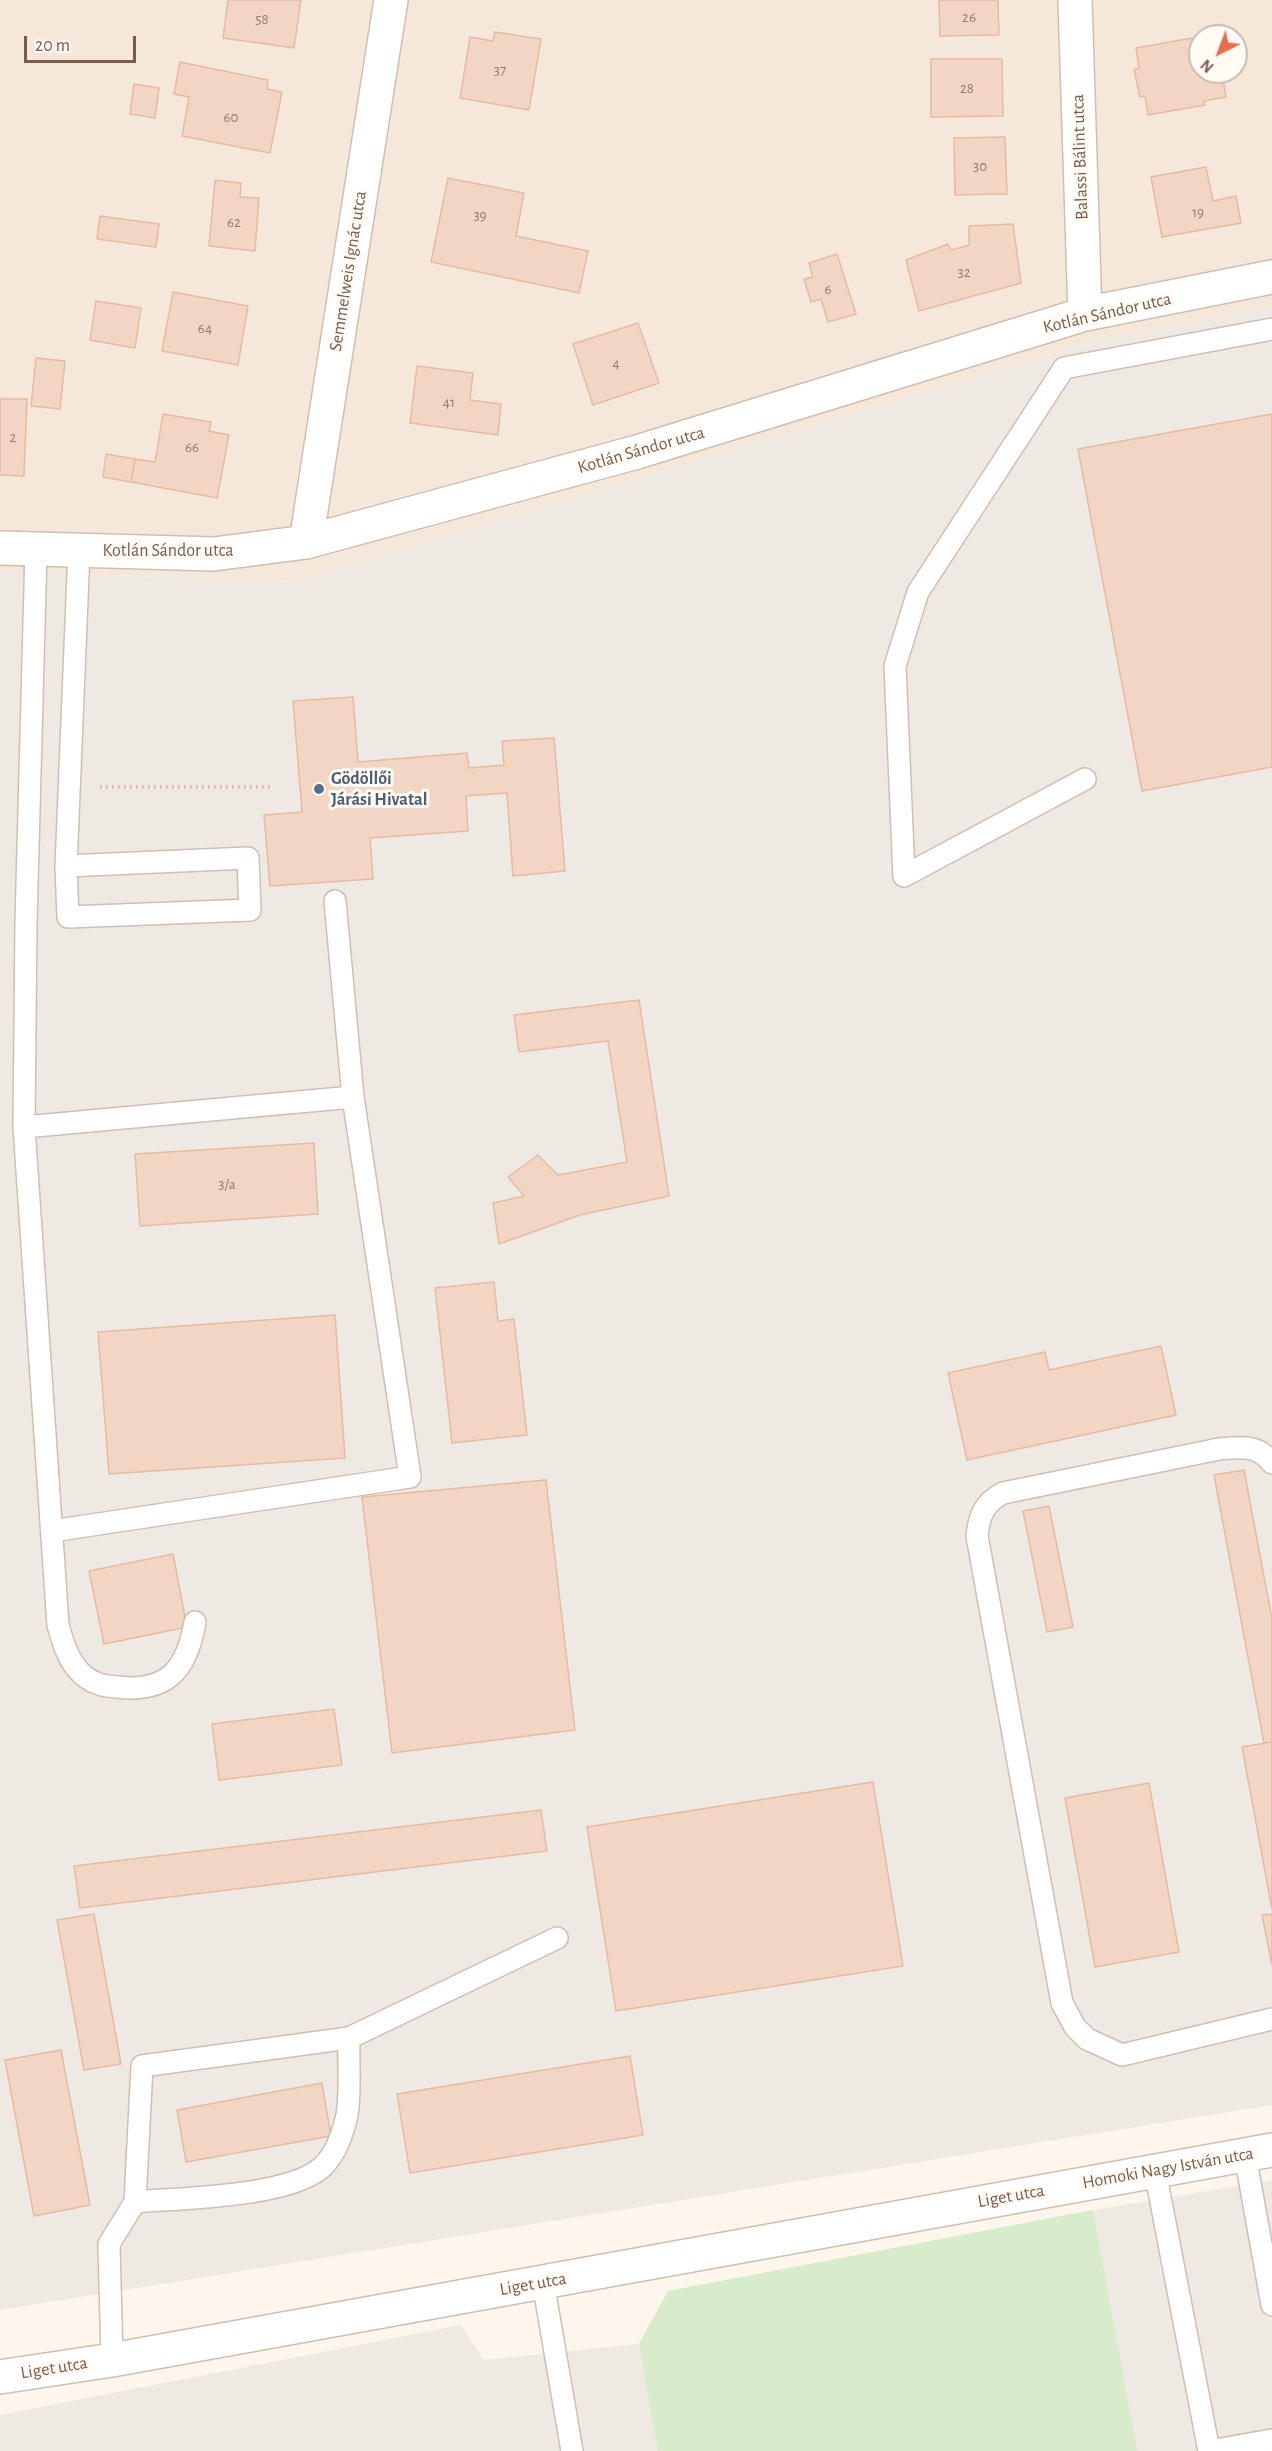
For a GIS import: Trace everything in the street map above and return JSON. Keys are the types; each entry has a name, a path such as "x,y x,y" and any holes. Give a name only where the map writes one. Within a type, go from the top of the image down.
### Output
{"street":[{"name":"Semmelweis Ignác utca","path":"306,542 391,0"},
{"name":"Balassi Bálint utca","path":"1075,0 1085,314"},
{"name":"Kotlán Sándor utca","path":"0,548 214,554 306,542 637,452 1085,314 1272,277"},
{"name":"Homoki Nagy István utca","path":"1065,2187 1258,2152"},
{"name":"Liget utca","path":"0,2377 112,2360 1065,2187"}],"lane":[{"path":"1085,779 903,876 895,666 918,592 1064,368 1272,329"},
{"path":"36,550 26,922 24,1127 58,1625 67,1655 81,1673 99,1685 129,1688 151,1686 167,1679 183,1663 191,1648 195,1622"},
{"path":"66,866 248,858 250,910 68,917 66,866 80,551"},
{"path":"52,1531 410,1477 353,1097 335,902"},
{"path":"24,1127 353,1097"},
{"path":"1272,1463 1257,1450 1243,1446 1003,1493 992,1498 983,1509 978,1521 977,1536 1062,2003 1068,2016 1088,2039 1122,2055 1272,2019"},
{"path":"112,2360 109,2244 135,2202 142,2066 349,2038 557,1938"},
{"path":"135,2202 268,2190 305,2179 323,2167 337,2145 347,2114 349,2038"},
{"path":"1258,2152 1272,2305"},
{"path":"1155,2170 1209,2451 1272,2440"},
{"path":"543,2282 572,2451"}],"path":[{"path":"69,787 273,787"}],"shaded area":[{"path":"0,0 1272,0 1272,307 1093,342 296,582 0,571"},
{"path":"1272,307 1272,2105 0,2310 0,571 296,582 1093,342"},
{"path":"1272,2180 1272,2451 0,2451 0,2415 461,2325 484,2360 639,2344 668,2291 1093,2210"}],"green space":[{"path":"1093,2210 1137,2451 658,2451 639,2344 668,2291"}],"building":[{"path":"228,0 301,0 294,48 223,38"},
{"path":"939,0 998,0 999,35 940,36"},
{"path":"495,32 541,39 529,110 460,98 470,37 493,41"},
{"path":"1188,39 1188,84 1224,84 1226,97 1204,101 1205,105 1148,115 1145,96 1140,97 1134,70 1139,68 1136,48"},
{"path":"931,59 1002,59 1003,116 931,117"},
{"path":"180,62 268,80 267,89 282,92 270,153 182,136 189,97 174,94"},
{"path":"134,84 159,88 155,118 130,114"},
{"path":"1005,137 1007,194 955,195 954,138"},
{"path":"1206,167 1213,201 1236,196 1241,223 1162,237 1151,177"},
{"path":"448,178 524,193 516,236 588,251 579,293 431,262"},
{"path":"215,180 241,183 240,197 259,198 255,251 209,246"},
{"path":"100,216 159,224 156,247 97,239"},
{"path":"1013,224 1021,283 919,311 906,260 948,244 951,250 969,245 969,226"},
{"path":"837,254 856,314 828,322 821,299 811,302 804,279 813,277 809,263"},
{"path":"173,292 248,306 238,365 162,351"},
{"path":"96,301 141,308 135,348 90,340"},
{"path":"638,323 659,383 593,405 573,344"},
{"path":"36,358 65,361 60,409 31,406"},
{"path":"417,366 473,373 470,400 501,404 498,435 410,423"},
{"path":"0,399 27,399 24,476 0,475"},
{"path":"163,414 211,422 209,431 229,435 217,498 131,482 135,459 155,462"},
{"path":"1272,414 1272,767 1142,791 1078,449"},
{"path":"106,454 135,459 131,482 103,477"},
{"path":"353,697 358,762 467,753 469,768 504,765 502,741 554,738 565,871 513,876 507,793 466,796 468,831 370,838 373,879 270,886 264,815 302,812 293,701"},
{"path":"639,1000 669,1196 580,1215 499,1244 493,1203 524,1196 508,1177 538,1155 558,1175 627,1162 608,1041 519,1052 514,1015"},
{"path":"314,1143 318,1214 140,1226 135,1154"},
{"path":"494,1282 498,1321 514,1319 527,1435 452,1443 435,1288"},
{"path":"335,1315 345,1458 109,1474 98,1332"},
{"path":"1161,1346 1176,1415 967,1460 948,1373 1045,1352 1049,1370"},
{"path":"1244,1470 1272,1619 1272,1742 1264,1743 1214,1475"},
{"path":"546,1480 575,1730 392,1753 362,1497"},
{"path":"1049,1506 1073,1627 1047,1632 1023,1511"},
{"path":"173,1554 187,1627 104,1644 89,1571"},
{"path":"334,1709 342,1765 219,1780 212,1724"},
{"path":"1272,1742 1272,1909 1242,1747"},
{"path":"873,1782 903,1966 616,2011 587,1827"},
{"path":"1149,1783 1179,1952 1095,1967 1065,1798"},
{"path":"541,1810 547,1851 80,1908 74,1866"},
{"path":"94,1914 121,2064 84,2070 57,1920"},
{"path":"1272,1914 1272,1965 1262,1915"},
{"path":"61,2050 90,2205 34,2216 5,2060"},
{"path":"630,2056 643,2135 410,2173 397,2094"},
{"path":"322,2083 331,2136 186,2162 177,2110"}],"place":[{"name":"Gödöllői Járási Hivatal","path":"319,789"}]}
